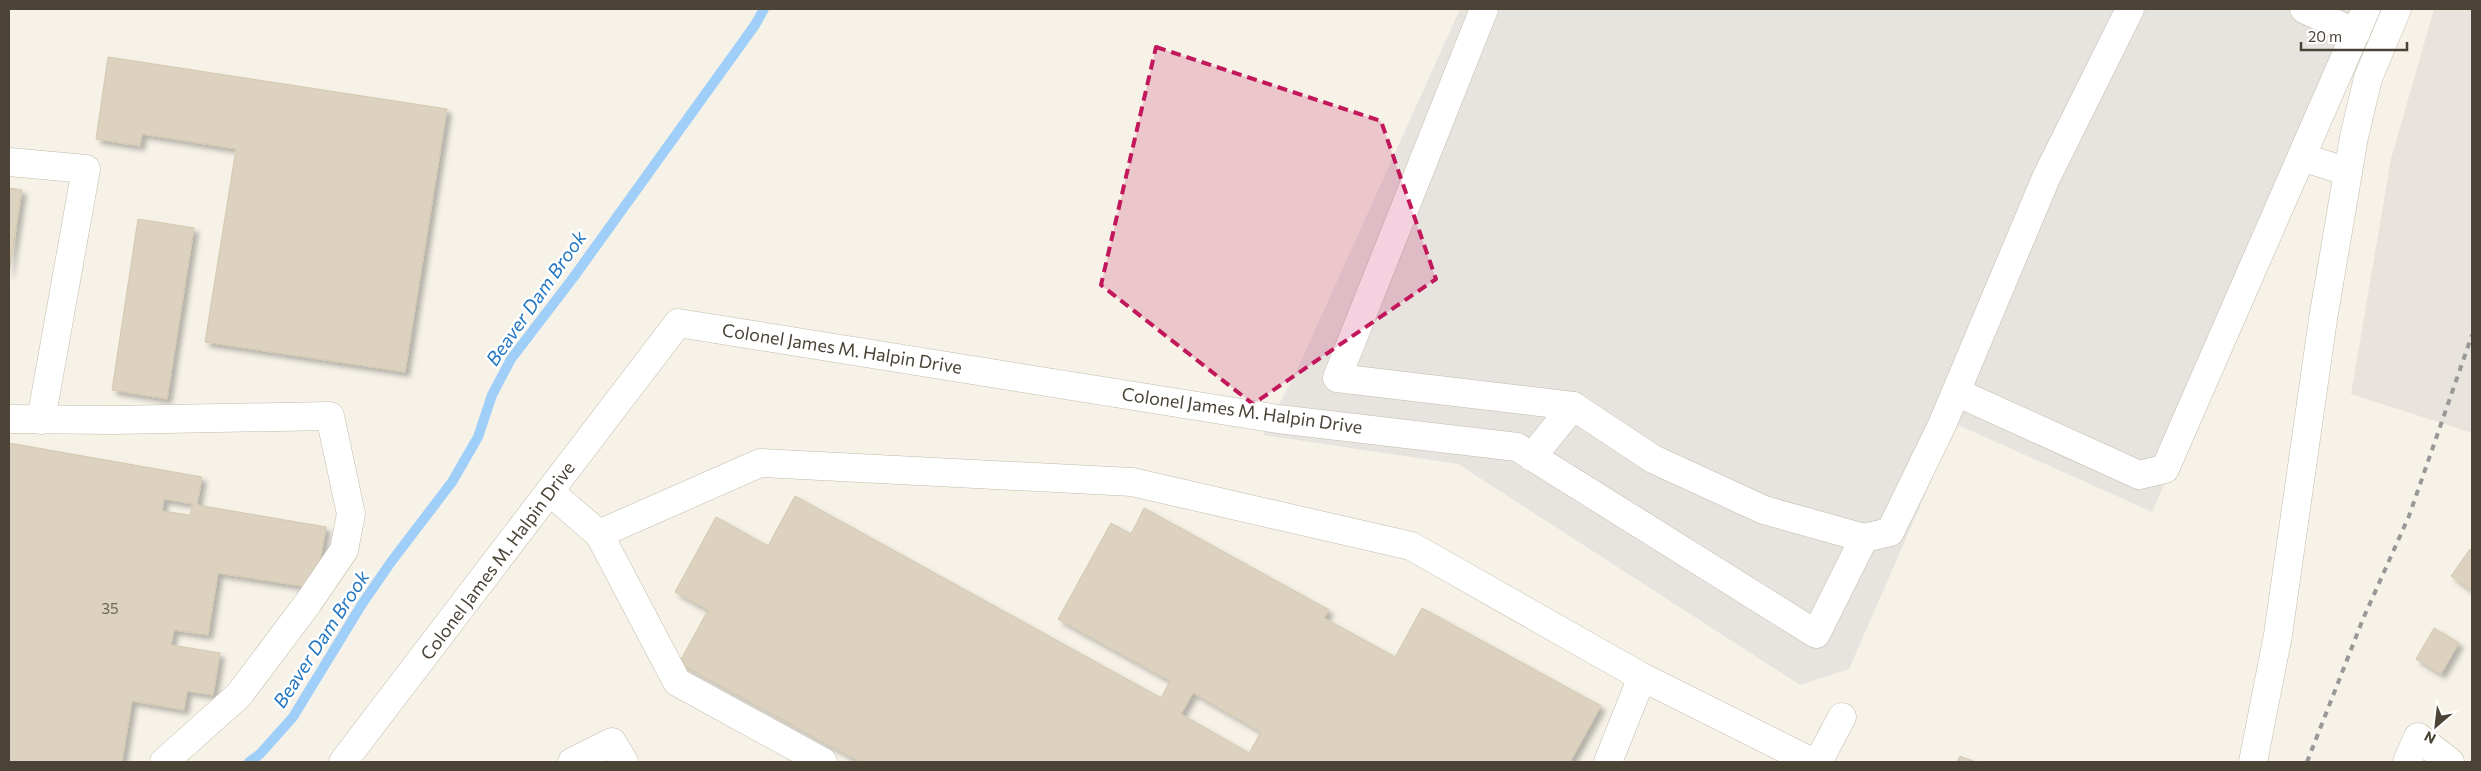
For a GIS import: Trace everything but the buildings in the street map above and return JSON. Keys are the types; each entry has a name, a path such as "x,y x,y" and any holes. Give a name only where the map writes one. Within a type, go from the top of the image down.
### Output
{"street":[{"path":"1484,9 1337,378 1573,406 1653,459 1764,510 1864,538 1890,532 1956,392 2046,178 2130,9"},
{"path":"1956,392 2139,475 2165,469 2361,21 2304,9"},
{"path":"2253,762 2278,635 2323,319 2348,172 2368,78 2397,9"},
{"path":"2302,157 2348,172"},
{"path":"9,162 86,169 41,420"},
{"name":"Colonel James M. Halpin Drive","path":"343,762 678,323 1278,419 1517,447 1540,462"},
{"path":"1573,406 1540,462 1816,634 1864,538"},
{"path":"9,419 330,416 351,514 344,550 308,603 239,695 164,762"},
{"path":"599,534 760,463 1132,482 1410,546 1642,677 1812,762"},
{"path":"550,492 599,534 677,682 823,762"},
{"path":"1608,762 1642,677"},
{"path":"1818,762 1842,717"},
{"path":"2407,762 2418,737 2450,762"},
{"path":"572,762 612,742 624,762"}],"highlighted area":[{"path":"1156,47 1381,121 1436,279 1253,404 1101,285"}],"shaded area":[{"path":"1460,9 2376,9 2152,512 1956,424 1849,669 1800,685 1458,464 1263,435 1296,372"},
{"path":"2434,9 2472,9 2472,433 2351,394 2391,159"}],"waterway":[{"name":"Beaver Dam Brook","path":"249,762 260,754 293,717 362,604 391,562 452,482 478,437 492,395 511,359 573,278 755,25 764,9"}],"railway":[{"path":"2307,762 2363,619 2409,516 2472,335"}]}
